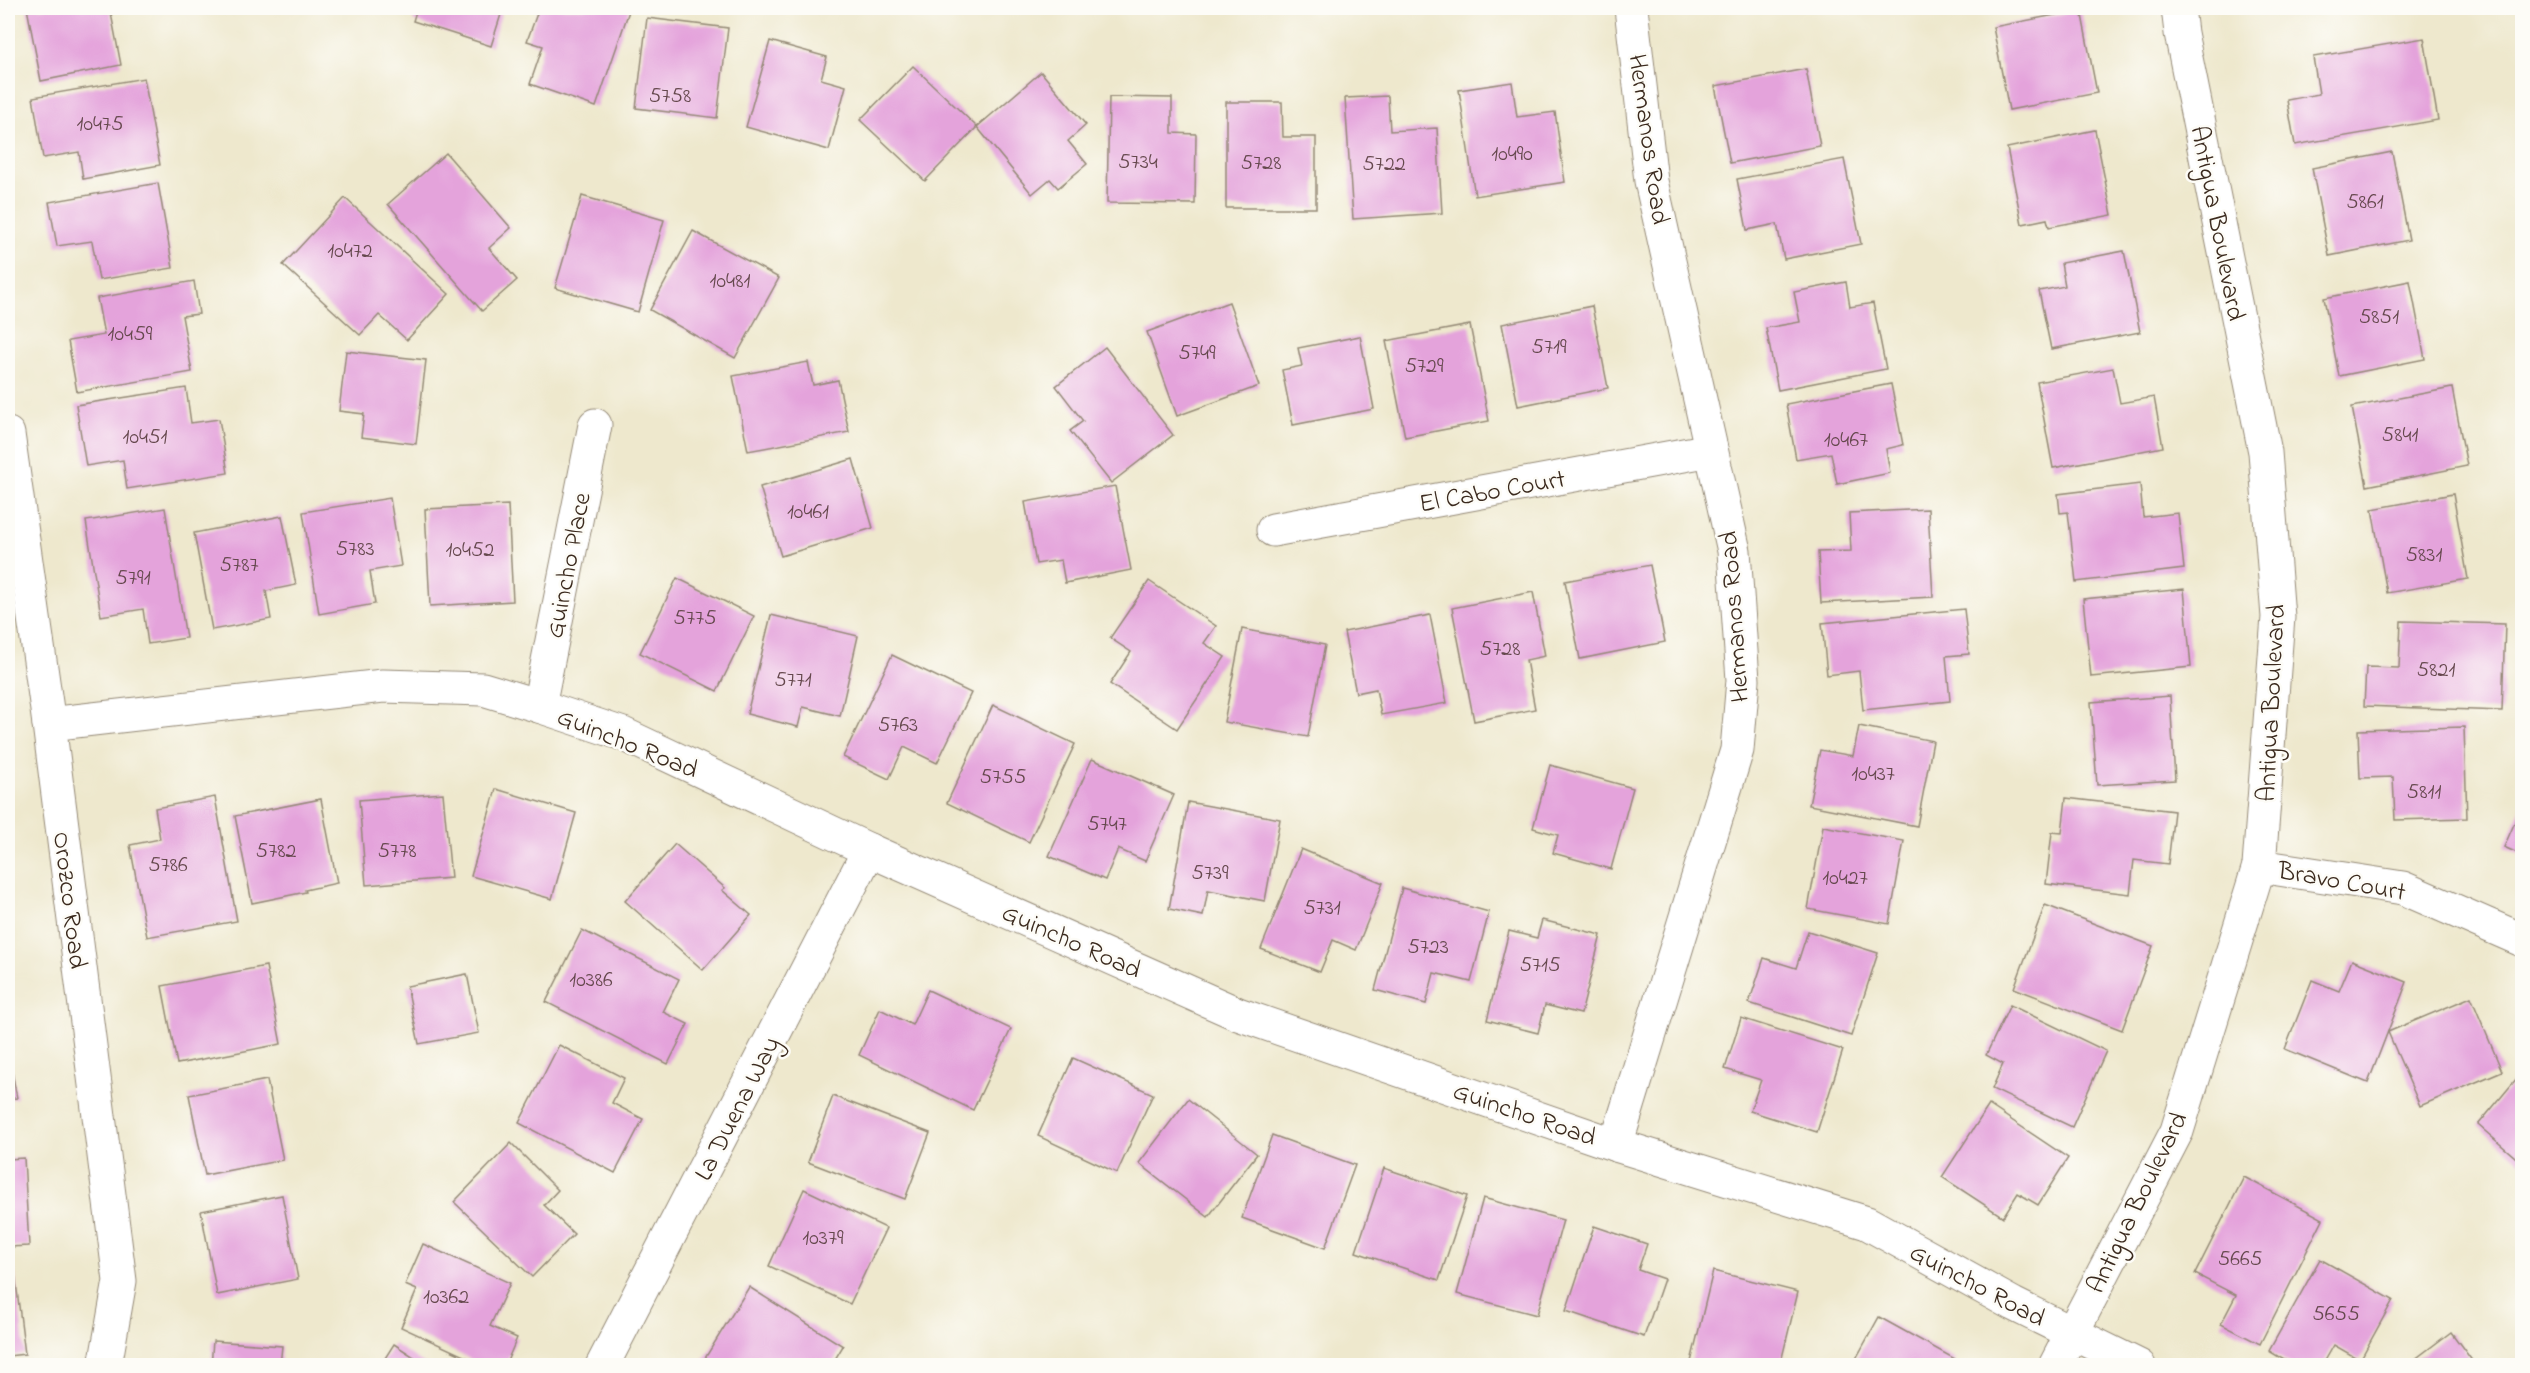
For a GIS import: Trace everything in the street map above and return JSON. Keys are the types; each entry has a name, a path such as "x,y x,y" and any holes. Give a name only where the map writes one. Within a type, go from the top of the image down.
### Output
{"street":[{"name":"Hermanos Road","path":"1616,1144 1737,750 1743,680 1734,551 1651,181 1631,8"},
{"name":"Antigua Boulevard","path":"2055,1365 2176,1131 2259,866 2278,617 2265,452 2183,45 2178,8"},
{"name":"Guincho Place","path":"539,706 595,425"},
{"name":"Orozco Road","path":"8,434 49,724 120,1281 105,1365"},
{"name":"El Cabo Court","path":"1273,530 1712,450"},
{"name":"Guincho Road","path":"49,724 383,686 483,689 539,706 623,734 869,850 1238,1014 1616,1144 1867,1223 2013,1304 2139,1365"},
{"name":"La Duena Way","path":"602,1365 869,850"},
{"name":"Bravo Court","path":"2259,866 2403,888 2523,940"}],"building":[{"path":"27,8 110,8 121,65 41,81"},
{"path":"417,8 503,8 491,46 413,21"},
{"path":"539,8 630,8 596,107 530,84 543,46 527,41"},
{"path":"2081,10 2097,93 2009,110 1993,27"},
{"path":"647,18 728,28 717,118 636,108"},
{"path":"2424,38 2438,120 2295,145 2287,100 2319,94 2313,57"},
{"path":"770,41 827,57 821,79 846,86 829,150 746,127"},
{"path":"913,66 977,127 925,181 860,120"},
{"path":"1806,69 1820,146 1730,163 1715,86"},
{"path":"1041,72 1086,125 1068,141 1087,164 1058,188 1050,179 1032,194 977,127"},
{"path":"144,78 160,165 83,179 79,152 43,158 33,97"},
{"path":"1512,82 1517,117 1555,112 1565,182 1475,196 1459,90"},
{"path":"1388,96 1390,131 1437,128 1442,213 1353,219 1345,98"},
{"path":"1109,97 1172,98 1172,133 1196,134 1195,204 1107,203"},
{"path":"1226,102 1282,102 1283,137 1316,137 1316,208 1226,208"},
{"path":"2095,130 2112,215 2049,227 2047,219 2022,224 2007,148"},
{"path":"2392,152 2409,240 2329,256 2312,168"},
{"path":"446,153 511,228 489,248 517,280 482,311 388,204"},
{"path":"1844,159 1861,244 1784,259 1777,224 1747,230 1737,179"},
{"path":"158,183 173,268 99,280 92,241 57,246 49,202"},
{"path":"582,196 664,220 638,312 555,288"},
{"path":"345,198 449,294 407,340 379,315 360,335 283,265"},
{"path":"693,231 779,278 735,358 650,310"},
{"path":"2124,251 2140,332 2051,349 2039,291 2065,286 2061,263"},
{"path":"194,281 199,314 182,316 192,372 77,392 68,341 104,335 97,298"},
{"path":"2410,281 2425,359 2339,376 2324,298"},
{"path":"1846,282 1850,307 1873,303 1886,369 1778,390 1766,328 1800,322 1794,292"},
{"path":"1229,302 1259,386 1177,416 1147,332"},
{"path":"1592,306 1608,388 1518,406 1502,324"},
{"path":"1470,325 1489,421 1405,437 1386,341"},
{"path":"1360,336 1374,409 1293,425 1282,370 1302,366 1298,348"},
{"path":"1105,347 1173,435 1111,483 1070,431 1083,421 1056,386"},
{"path":"346,351 426,360 416,444 361,437 364,414 339,411"},
{"path":"808,362 813,385 838,380 849,432 748,451 733,376"},
{"path":"2113,368 2120,403 2154,397 2163,447 2053,468 2037,382"},
{"path":"1891,384 1903,445 1886,449 1890,473 1837,484 1831,453 1796,459 1786,404"},
{"path":"186,388 191,423 219,419 228,473 127,489 123,460 86,466 76,405"},
{"path":"2452,388 2467,466 2367,486 2352,407"},
{"path":"853,459 873,528 781,556 760,487"},
{"path":"2140,484 2143,517 2178,513 2184,569 2076,582 2068,512 2060,513 2058,494"},
{"path":"1115,486 1131,570 1065,583 1061,560 1036,564 1025,502"},
{"path":"2453,494 2468,579 2387,593 2372,509"},
{"path":"390,498 401,566 370,571 375,604 319,614 303,512"},
{"path":"508,505 513,601 430,606 425,509"},
{"path":"165,508 186,638 148,644 143,609 101,616 86,521"},
{"path":"1928,509 1933,597 1821,603 1818,552 1851,551 1849,513"},
{"path":"282,516 296,585 266,591 271,619 212,630 194,533"},
{"path":"1650,565 1665,642 1580,659 1565,581"},
{"path":"677,578 754,616 717,691 640,653"},
{"path":"1149,581 1216,626 1204,643 1225,657 1177,729 1110,684 1131,652 1110,638"},
{"path":"2184,589 2191,667 2091,677 2083,599"},
{"path":"1533,592 1545,656 1526,660 1535,709 1474,721 1452,608"},
{"path":"1964,609 1969,654 1946,656 1950,701 1863,710 1859,671 1827,675 1822,623"},
{"path":"771,615 858,636 840,716 803,707 798,727 747,714"},
{"path":"1430,615 1447,703 1381,715 1376,689 1356,693 1344,632"},
{"path":"2401,621 2505,624 2502,711 2364,706 2366,667 2399,668"},
{"path":"1242,629 1325,645 1308,737 1224,722"},
{"path":"892,655 971,693 937,763 904,747 889,779 843,757"},
{"path":"2170,696 2175,780 2097,785 2091,702"},
{"path":"993,705 1075,744 1029,842 947,803"},
{"path":"1859,726 1933,741 1917,826 1809,805 1820,750 1853,756"},
{"path":"2464,727 2467,818 2395,820 2393,777 2360,778 2358,730"},
{"path":"1092,759 1174,795 1145,861 1118,849 1105,880 1049,856"},
{"path":"1550,765 1633,788 1611,869 1553,853 1558,835 1533,828"},
{"path":"496,789 576,813 552,899 471,876"},
{"path":"443,793 451,878 366,885 359,800"},
{"path":"215,797 237,921 147,937 130,845 160,839 155,808"},
{"path":"2066,798 2174,811 2168,864 2134,860 2130,894 2046,884 2052,832 2062,833"},
{"path":"321,799 337,883 252,903 235,816"},
{"path":"1188,802 1280,819 1265,901 1208,890 1203,916 1169,909"},
{"path":"2522,806 2522,855 2504,847"},
{"path":"1823,826 1904,841 1889,924 1808,909"},
{"path":"675,844 725,888 722,890 751,915 703,970 625,901"},
{"path":"1301,849 1383,883 1356,950 1333,940 1320,972 1261,949"},
{"path":"1402,888 1489,912 1471,982 1434,973 1426,1004 1375,990"},
{"path":"2045,905 2153,946 2122,1030 2014,988"},
{"path":"1542,920 1601,935 1581,1014 1545,1005 1538,1033 1487,1020 1509,931 1537,938"},
{"path":"582,930 679,979 663,1012 688,1024 668,1064 546,1002"},
{"path":"1808,931 1878,953 1851,1036 1749,1003 1764,958 1796,968"},
{"path":"2352,960 2407,982 2368,1083 2285,1049 2312,980 2339,991"},
{"path":"266,966 281,1044 177,1064 162,986"},
{"path":"467,974 479,1033 419,1044 407,986"},
{"path":"928,990 1011,1029 973,1110 859,1055 880,1009 912,1025"},
{"path":"2471,997 2502,1071 2420,1106 2388,1032"},
{"path":"2010,1005 2106,1051 2072,1127 1992,1089 2003,1064 1986,1055"},
{"path":"1741,1018 1843,1050 1817,1132 1750,1111 1761,1080 1725,1069"},
{"path":"559,1045 624,1078 612,1103 643,1119 615,1173 519,1123"},
{"path":"8,1050 17,1098 8,1099"},
{"path":"1073,1058 1153,1094 1117,1173 1038,1136"},
{"path":"2522,1072 2522,1163 2478,1125"},
{"path":"267,1080 283,1160 205,1175 189,1095"},
{"path":"833,1096 930,1133 905,1199 808,1162"},
{"path":"1188,1099 1257,1154 1208,1217 1139,1163"},
{"path":"1989,1105 2068,1158 2038,1205 2018,1193 2003,1217 1942,1177"},
{"path":"1272,1135 1355,1165 1325,1248 1242,1218"},
{"path":"511,1143 558,1190 544,1205 574,1234 532,1277 454,1202"},
{"path":"24,1158 29,1246 8,1247 8,1159"},
{"path":"1384,1168 1467,1196 1439,1280 1356,1252"},
{"path":"2244,1177 2323,1219 2260,1344 2221,1324 2236,1295 2195,1274"},
{"path":"804,1189 886,1228 850,1304 769,1266"},
{"path":"282,1195 298,1279 217,1295 201,1211"},
{"path":"1483,1198 1563,1220 1537,1315 1457,1294"},
{"path":"1594,1226 1647,1244 1638,1270 1664,1279 1644,1337 1566,1311"},
{"path":"423,1244 510,1283 490,1326 517,1338 505,1366 485,1366 401,1327 417,1290 405,1285"},
{"path":"2320,1259 2393,1300 2360,1360 2334,1345 2322,1366 2294,1366 2269,1351"},
{"path":"14,1266 25,1354 8,1356 8,1267"},
{"path":"1713,1271 1798,1292 1780,1366 1706,1366 1691,1362"},
{"path":"749,1287 843,1346 831,1366 706,1366 702,1363"},
{"path":"1879,1317 1955,1359 1951,1366 1852,1366"},
{"path":"2451,1332 2476,1366 2406,1366"},
{"path":"213,1341 282,1346 280,1366 211,1366"},
{"path":"394,1344 428,1366 380,1366"}]}
